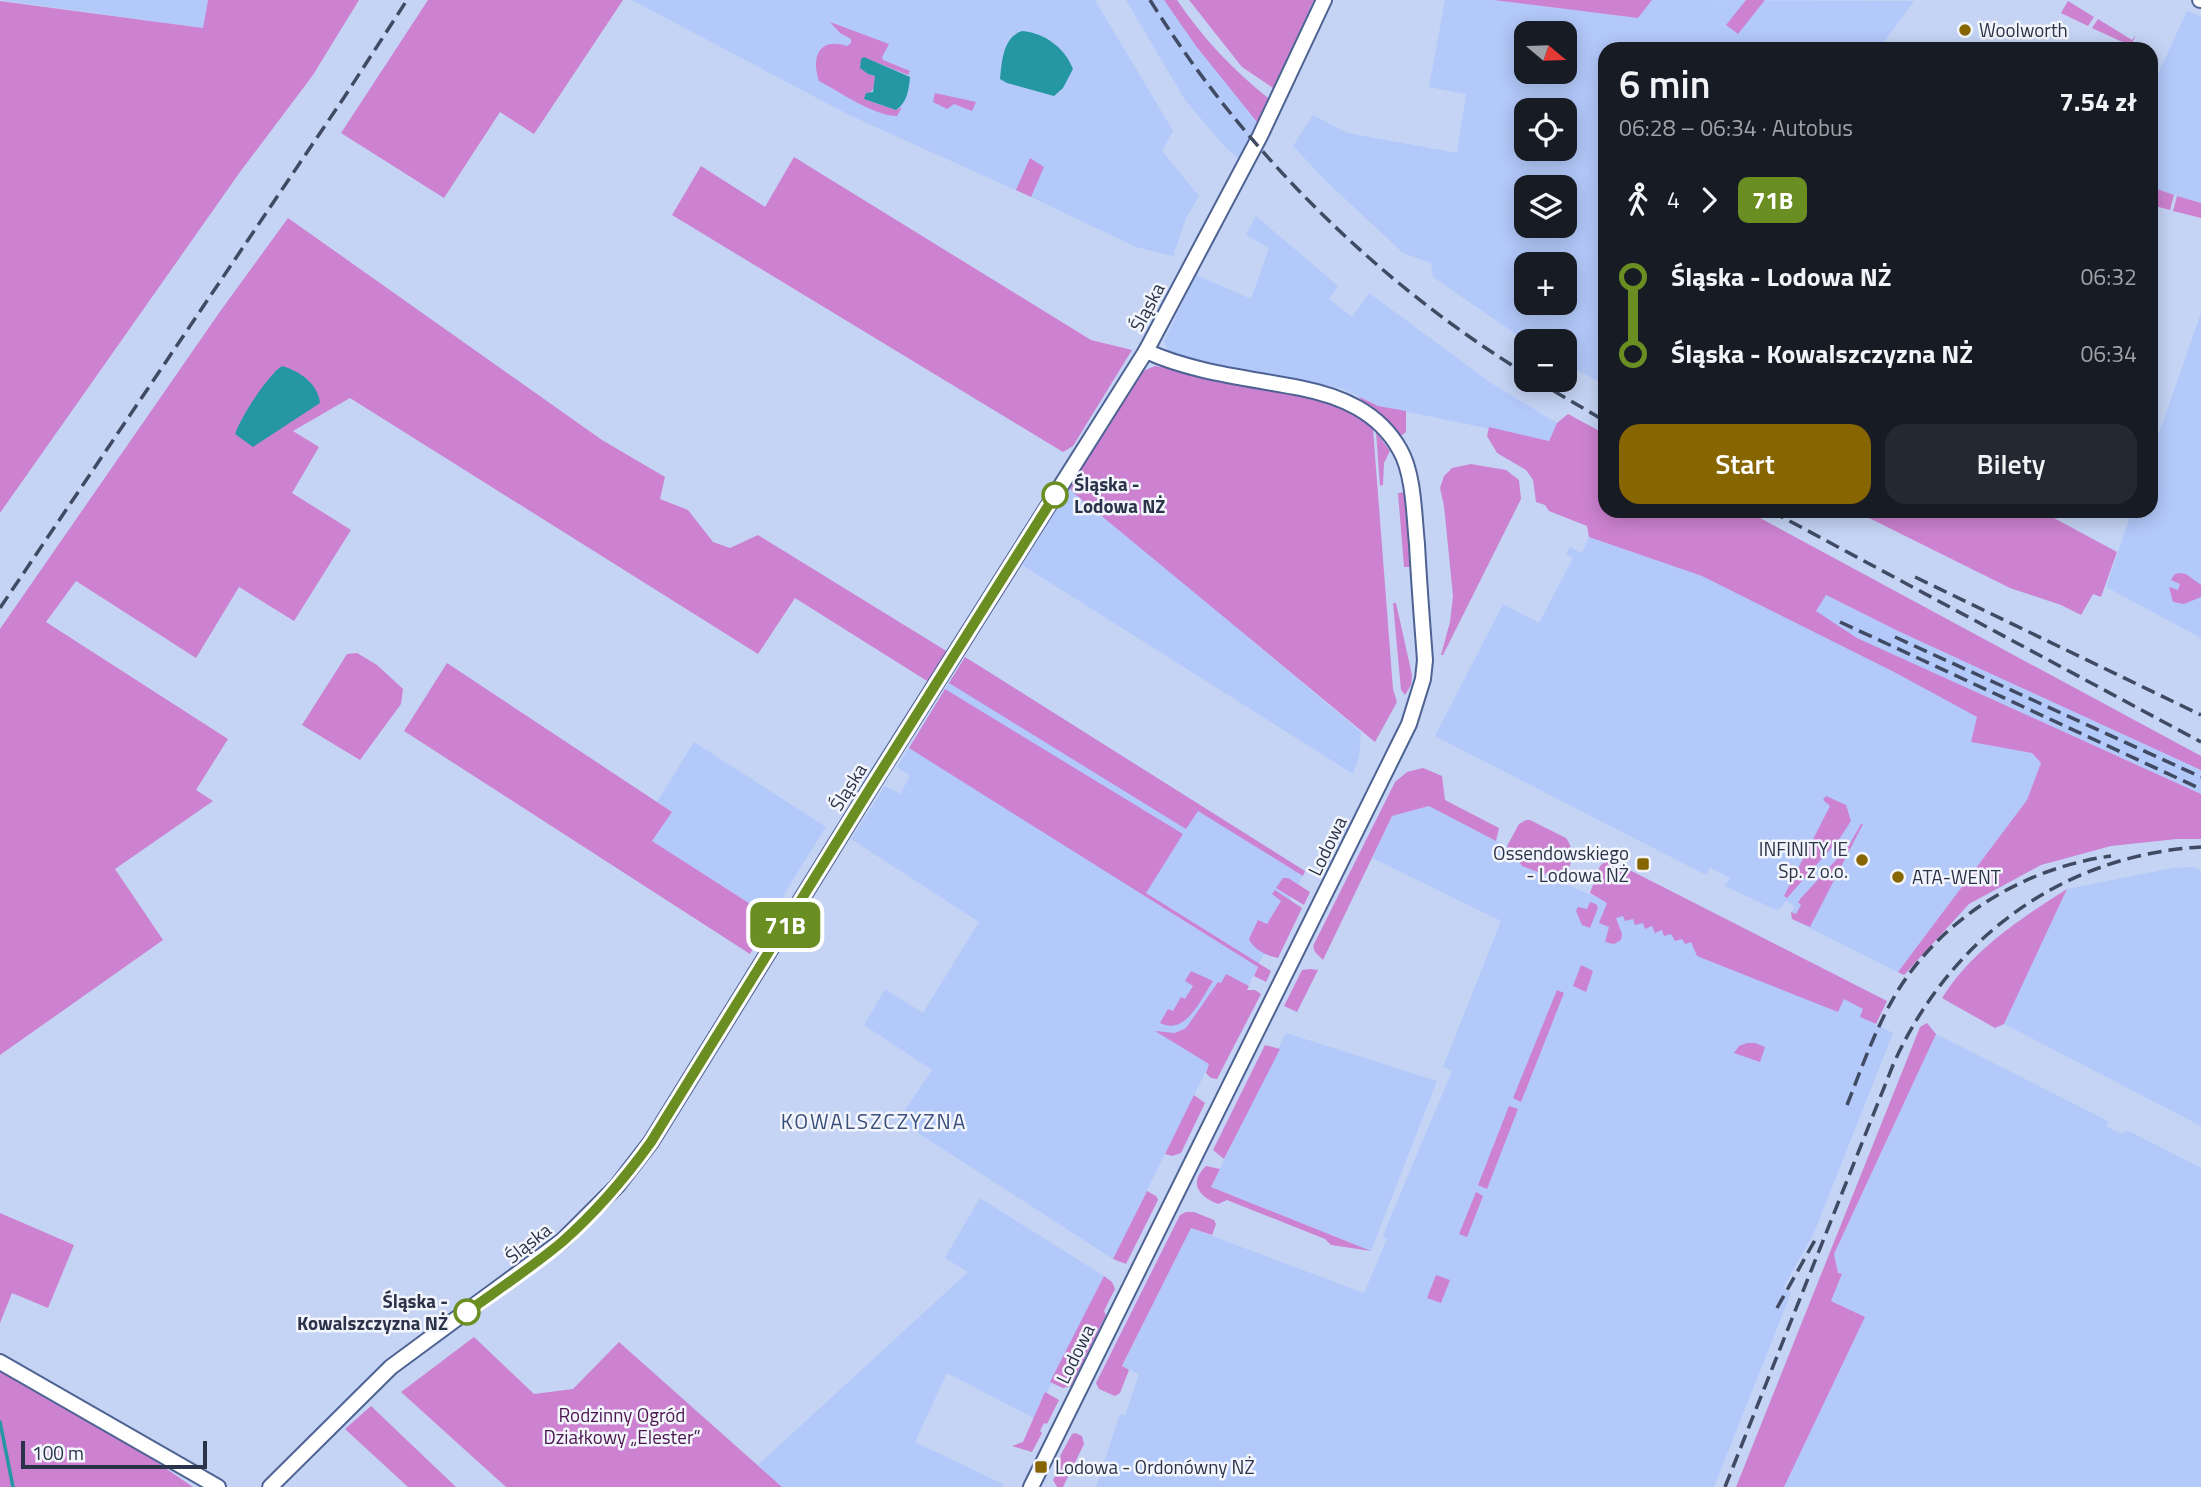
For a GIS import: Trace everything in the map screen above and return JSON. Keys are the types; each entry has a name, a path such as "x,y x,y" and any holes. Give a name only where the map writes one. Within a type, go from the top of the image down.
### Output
{"street":[{"name":"Śląska","path":"270,1487 391,1367 562,1241 600,1205 635,1164 671,1113 872,786 1146,351 1265,125 1324,0"},
{"name":"Lodowa","path":"1031,1487 1409,724 1423,680 1425,660 1413,503 1402,452 1393,439 1370,416 1340,397 1193,368 1146,351"},
{"path":"0,1362 218,1487"}],"shaded area":[{"path":"0,0 208,0 204,28"},
{"path":"632,0 1095,0 1173,131 1162,151 1199,196 1186,218 1173,256 1136,247 847,114"},
{"path":"1126,0 1164,0 1196,46 1257,122 1238,158 1225,147 1185,100"},
{"path":"1445,0 1493,0 1638,18 1652,0 1914,1 1884,42 1598,42 1598,381 1577,370 1577,329 1514,329 1514,333 1433,277 1431,263 1403,253 1293,146 1313,115 1347,133 1457,153 1466,94 1429,87"},
{"path":"2187,11 2201,16 2201,203 2158,190 2158,74"},
{"path":"1022,31 1039,35 1053,43 1065,54 1073,69 1063,88 1054,96 1000,79 1007,44"},
{"path":"864,57 910,77 905,100 896,110 864,99 866,93 873,92 875,76 860,68 861,59"},
{"path":"1256,216 1338,286 1329,299 1352,317 1369,293 1491,383 1557,423 1550,441 1378,406 1343,389 1170,355 1164,341 1196,275 1251,299 1269,248 1246,235"},
{"path":"2201,313 2201,638 2106,587 2130,518 2158,518 2158,436"},
{"path":"282,366 307,379 316,390 320,403 253,447 235,434 255,397"},
{"path":"1070,488 1361,732 1359,757 1353,774 1022,565"},
{"path":"1589,537 1702,576 1896,673 1978,717 1971,742 2032,753 2041,763 2027,800 1898,972 1792,919 1791,912 1795,907 1786,901 1776,910 1725,886 1730,878 1719,872 1710,868 1706,875 1435,736 1503,604 1539,623 1573,558 1566,554 1570,547 1582,553"},
{"path":"1825,595 2201,770 2201,794 1857,638 1816,612"},
{"path":"965,657 1305,871 1113,1259 898,1120 932,1070 864,1025 885,989 923,1013 979,922 851,839 885,786 900,794 910,776 897,767"},
{"path":"694,742 826,827 772,918 652,841 672,812 657,802"},
{"path":"1429,806 1510,848 1522,866 1668,927 1758,956 1864,1009 1861,1017 1893,1033 1814,1233 1783,1288 1791,1293 1714,1487 1096,1487 1120,1414 1125,1416 1139,1374 1122,1367 1191,1228 1364,1293 1387,1239 1383,1237 1388,1223 1452,1071 1443,1067 1501,921 1372,858 1392,816"},
{"path":"2194,867 2201,871 2201,1126 2004,1024 2067,889 2173,868"},
{"path":"1286,1033 1437,1081 1371,1251 1211,1187"},
{"path":"1936,1034 2108,1121 2106,1126 2121,1134 2131,1132 2201,1168 2201,1487 1784,1487 1865,1317 1831,1301 1842,1275 1838,1273 1834,1254"},
{"path":"980,1198 1104,1276 1034,1418 947,1373 915,1442 1003,1484 1002,1487 782,1487 758,1465 968,1272 945,1258"}],"green space":[{"path":"208,0 359,0 313,75 240,172 0,513 0,1 203,28"},
{"path":"428,0 623,0 534,134 500,112 444,198 341,133"},
{"path":"1164,0 1177,0 1219,52 1268,98 1257,122 1196,46"},
{"path":"1189,0 1314,0 1273,88 1242,67"},
{"path":"1493,0 1652,0 1638,18"},
{"path":"1746,0 1765,0 1738,34 1726,25"},
{"path":"2068,1 2094,17 2088,26 2061,13"},
{"path":"2098,19 2132,40 2136,35 2132,42 2122,42 2092,28"},
{"path":"830,22 889,44 883,60 910,71 908,75 862,59 860,66 868,74 875,76 873,89 864,99 896,110 902,107 897,116 868,108 819,81 816,64 820,51 830,44 847,46 851,43 851,39 840,33"},
{"path":"935,93 976,102 972,111 954,104 947,109 933,102"},
{"path":"794,157 1091,340 1132,350 1073,446 1063,452 672,215 701,166 765,207"},
{"path":"1030,158 1044,167 1031,197 1016,190"},
{"path":"2158,189 2174,195 2170,210 2158,207"},
{"path":"2177,196 2201,203 2201,218 2173,211"},
{"path":"288,218 602,440 665,477 660,499 688,510 713,542 730,548 758,535 948,652 927,681 795,598 758,654 350,398 293,431 319,447 292,493 351,530 294,621 239,587 196,658 76,581 46,622 228,739 196,790 213,801 115,869 163,940 0,1055 0,629"},
{"path":"1155,366 1239,379 1300,393 1353,414 1373,429 1393,689 1397,702 1375,742 1070,488 1134,383 1143,371"},
{"path":"1358,396 1378,406 1406,411 1406,432 1401,436 1397,435"},
{"path":"1568,414 1598,430 1598,518 1760,518 2201,756 2201,770 1898,631 1826,595 1816,611 1857,638 2201,794 2201,839 2111,846 2041,865 1969,904 1904,975 1898,972 2027,800 2041,763 2032,753 1971,742 1977,717 1896,673 1702,576 1589,537 1587,526 1549,511 1545,505 1536,502 1533,480 1526,470 1497,453 1487,436 1489,427 1549,441 1557,423"},
{"path":"1376,432 1390,451 1384,463 1383,485 1380,486"},
{"path":"1471,464 1506,470 1519,480 1521,499 1441,655 1450,622 1453,596 1440,488 1444,476 1452,468"},
{"path":"1405,492 1411,567 1404,567 1398,493"},
{"path":"1869,518 2054,518 2117,552 2101,597 2093,594 2081,615 2061,605 2010,588"},
{"path":"2178,573 2186,574 2201,585 2201,597 2184,604 2173,602 2169,587 2178,590 2180,584 2171,580"},
{"path":"1393,603 1396,603 1412,675 1411,685 1405,695 1401,690"},
{"path":"357,653 377,665 403,689 401,704 360,760 302,725 347,654"},
{"path":"965,657 1305,871 1303,876 1198,811 1186,829 949,683"},
{"path":"447,663 672,812 652,841 772,918 750,954 404,731"},
{"path":"945,689 1183,834 1146,893 1271,971 1266,982 1254,976 1258,967 909,748"},
{"path":"1423,768 1442,776 1445,800 1499,828 1496,841 1429,806 1392,816 1323,960 1313,946 1395,782 1407,772"},
{"path":"1826,796 1846,805 1851,821 1840,838 1787,898 1784,896 1830,806 1823,800"},
{"path":"1526,820 1566,838 1572,853 1565,878 1549,871 1545,875 1522,866 1507,846 1519,824"},
{"path":"1861,824 1810,927 1792,919 1791,912 1796,914 1801,905 1798,902 1848,847"},
{"path":"1608,859 1887,1001 1876,1024 1860,1017 1863,1009 1844,999 1838,1012 1697,956 1691,942 1685,944 1682,939 1675,941 1671,934 1664,936 1662,930 1655,933 1652,926 1645,929 1643,923 1635,925 1633,919 1625,921 1623,916 1616,918 1622,934 1621,940 1614,944 1605,942 1609,927 1599,923 1607,903 1590,893 1600,866"},
{"path":"1283,878 1288,878 1310,892 1304,905 1276,888"},
{"path":"2067,889 2004,1024 1995,1028 1942,998 1982,950"},
{"path":"1275,890 1302,908 1278,958 1261,952 1249,939 1258,920 1267,924 1281,901 1272,894"},
{"path":"1590,902 1598,908 1590,928 1582,925 1576,911 1578,907 1587,909"},
{"path":"1581,965 1593,971 1586,992 1573,986"},
{"path":"1302,970 1318,970 1297,1012 1284,1006"},
{"path":"1191,971 1213,981 1198,1006 1185,1020 1169,1026 1160,1023 1168,1009 1173,1011 1181,997 1185,999 1193,986 1185,981"},
{"path":"1226,974 1249,986 1247,990 1255,990 1261,994 1217,1079 1206,1073 1209,1064 1155,1031 1175,1033 1186,1028"},
{"path":"1557,990 1564,993 1521,1102 1513,1098"},
{"path":"1927,1023 1936,1034 1834,1254 1838,1273 1842,1274 1831,1301 1865,1317 1784,1487 1736,1487 1920,1027"},
{"path":"1747,1043 1765,1047 1760,1062 1734,1053 1739,1046"},
{"path":"1265,1045 1280,1049 1224,1159 1213,1150"},
{"path":"1194,1095 1205,1103 1181,1153 1172,1156 1165,1154"},
{"path":"1509,1106 1518,1109 1487,1189 1478,1185"},
{"path":"1206,1166 1220,1169 1211,1187 1371,1251 1331,1245 1325,1239 1227,1200 1218,1204 1211,1201 1201,1193 1197,1184"},
{"path":"1147,1191 1158,1200 1126,1264 1113,1259"},
{"path":"1476,1192 1483,1196 1467,1237 1459,1234"},
{"path":"1194,1212 1214,1220 1216,1224 1212,1235 1191,1228 1122,1366 1129,1370 1120,1393 1115,1396 1099,1389 1096,1383 1180,1215"},
{"path":"0,1213 74,1245 48,1308 12,1293 0,1323"},
{"path":"1436,1275 1450,1280 1441,1303 1427,1298"},
{"path":"1104,1276 1112,1282 1115,1289 1104,1311 1106,1315 1071,1386 1063,1388 1050,1382"},
{"name":"Rodzinny Ogród Działkowy „Elester”","path":"474,1337 534,1394 573,1389 619,1342 782,1487 506,1487 401,1392"},
{"path":"0,1369 139,1450 193,1487 0,1487"},
{"path":"1045,1392 1059,1400 1047,1424 1044,1423 1032,1452 1012,1446 1023,1442"},
{"path":"371,1406 456,1487 408,1487 345,1429"},
{"path":"1072,1434 1082,1436 1084,1444 1063,1487 1057,1487 1053,1480 1057,1473 1054,1471"}],"waterway":[{"path":"0,1422 13,1487"}],"railway":[{"path":"0,608 407,0"},
{"path":"1150,0 1227,109 1270,160 1317,209 1365,255 1417,298 1514,366"},
{"path":"1555,392 1598,417"},
{"path":"1784,518 2201,742"},
{"path":"1915,577 2201,715"},
{"path":"1840,622 2201,789"},
{"path":"1895,637 2201,777"},
{"path":"1725,1487 1893,1065 1917,1020 1945,979 1978,943 2016,912 2057,886 2102,867 2150,853 2201,847"},
{"path":"1847,1105 1889,1005 1916,965 1938,941 1962,919 2017,885 2079,862 2111,856"},
{"path":"1777,1308 1815,1240"}],"bus line":[{"name":"71B","path":"467,1312 542,1258 582,1224 617,1186 651,1142 1055,495"}],"place":[{"name":"Woolworth","path":"1965,30"},
{"name":"Śląska - Lodowa NŻ","path":"1055,495"},
{"name":"INFINITY IE Sp. z o.o.","path":"1862,860"},
{"name":"Ossendowskiego - Lodowa NŻ","path":"1643,864"},
{"name":"ATA-WENT","path":"1898,877"},
{"name":"Śląska - Kowalszczyzna NŻ","path":"467,1312"},
{"name":"Lodowa - Ordonówny NŻ","path":"1041,1467"}],"district":[{"name":"KOWALSZCZYZNA","path":"874,1122"}]}
